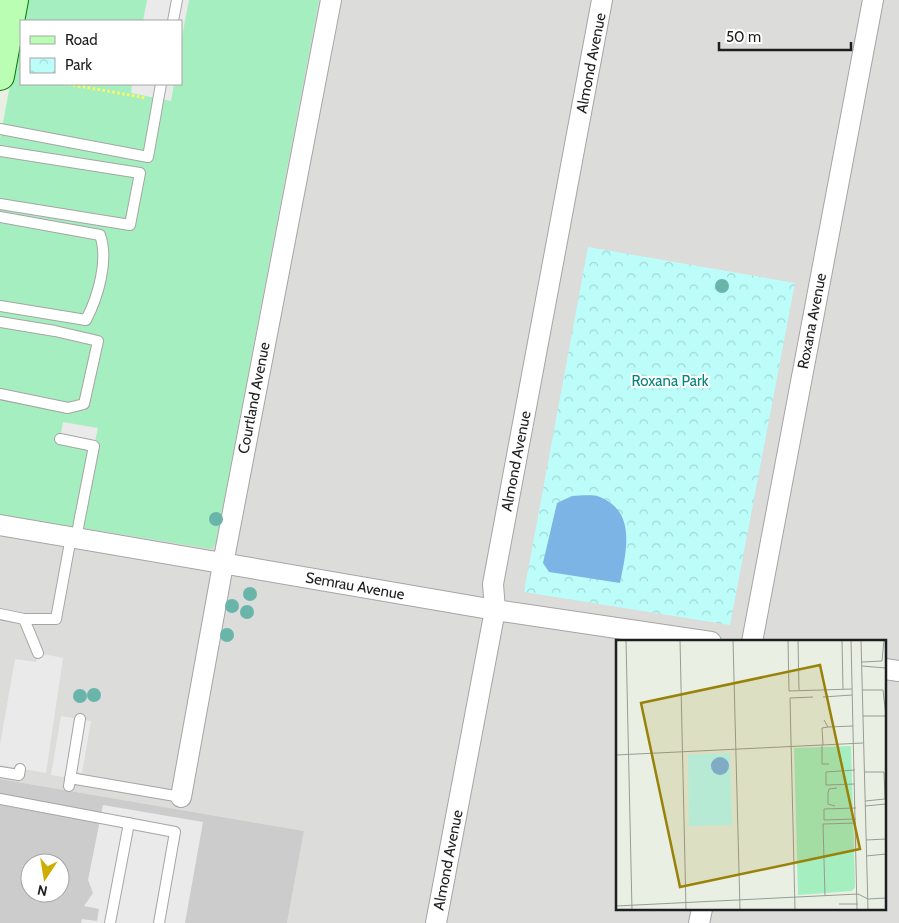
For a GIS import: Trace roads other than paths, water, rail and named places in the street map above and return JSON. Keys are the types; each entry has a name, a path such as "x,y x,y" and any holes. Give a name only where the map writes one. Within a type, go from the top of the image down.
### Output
{"street":[{"path":"0,76 14,0"},
{"name":"Courtland Avenue","path":"181,797 223,564 331,0"},
{"name":"Almond Avenue","path":"436,923 494,610 492,584 602,0"},
{"name":"Roxana Avenue","path":"752,640 873,0"},
{"name":"Semrau Avenue","path":"0,526 494,610 697,640"},
{"path":"886,669 899,671"},
{"path":"699,923 702,910"}],"lane":[{"path":"173,20 177,0"},
{"path":"0,129 148,156 161,85"},
{"path":"0,151 140,173 130,225 0,204"},
{"path":"0,217 100,235 105,248 95,302 86,320 0,306"},
{"path":"0,322 55,330 98,341 84,404 68,408 0,394"},
{"path":"0,614 24,618 56,619 94,446 60,439"},
{"path":"24,618 38,653"},
{"path":"80,719 70,782 181,797"},
{"path":"0,772 19,775 20,769"},
{"path":"0,799 175,832 158,923"},
{"path":"110,923 129,823"}],"park label":[{"name":"Roxana Park","path":"670,381"}]}
